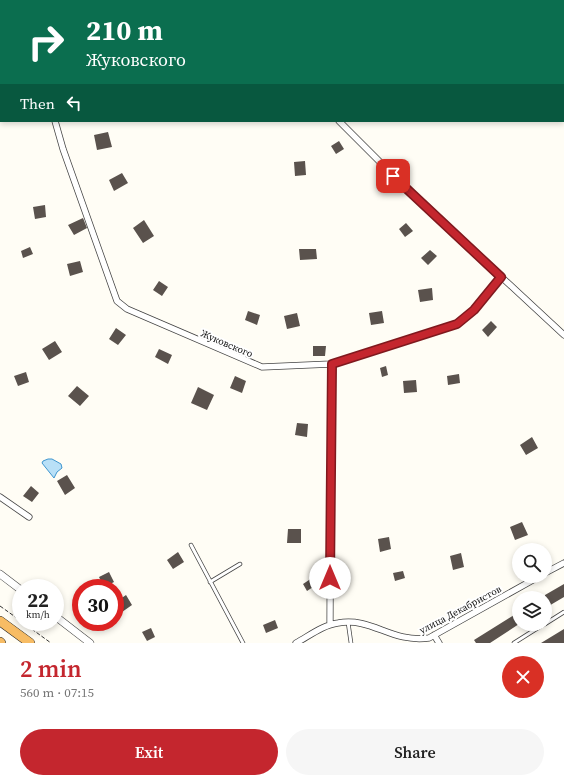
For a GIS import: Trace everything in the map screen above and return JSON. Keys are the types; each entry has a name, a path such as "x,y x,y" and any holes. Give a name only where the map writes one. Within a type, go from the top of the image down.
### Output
{"highway":[{"path":"0,621 30,643"}],"street":[{"name":"Жуковского","path":"55,122 117,301 128,310 262,367 332,364 457,324 474,310 501,277"},
{"path":"340,122 413,195 564,335"},
{"path":"330,624 332,364"},
{"path":"0,497 29,517"},
{"path":"552,570 564,563"},
{"path":"0,574 12,583"},
{"name":"улица Декабристов","path":"296,643 330,624 348,622 355,623 402,642 416,642 434,635 527,583"},
{"path":"64,623 90,643"},
{"path":"434,635 439,643"}],"lane":[{"path":"191,545 243,643"},
{"path":"210,582 240,564"},
{"path":"552,620 564,612"},
{"path":"348,622 351,643"},
{"path":"514,643 534,631"}],"path":[{"path":"0,606 12,615"},
{"path":"34,631 51,643"}],"water":[{"path":"48,459 52,459 61,464 62,468 57,472 54,478 42,463"}],"building":[{"path":"108,132 112,147 97,150 94,135"},
{"path":"339,141 344,149 336,154 331,146"},
{"path":"305,161 306,175 295,176 294,162"},
{"path":"122,173 128,183 114,191 109,180"},
{"path":"45,205 46,217 35,219 33,207"},
{"path":"83,218 87,228 74,235 68,225"},
{"path":"144,220 154,236 143,243 133,228"},
{"path":"406,223 413,231 405,237 399,229"},
{"path":"30,247 33,254 23,258 21,251"},
{"path":"299,249 316,249 317,259 300,260"},
{"path":"430,250 437,256 428,265 421,258"},
{"path":"80,261 83,272 70,276 67,264"},
{"path":"159,281 168,287 162,296 153,290"},
{"path":"432,288 433,300 420,302 418,290"},
{"path":"248,311 260,315 257,325 245,320"},
{"path":"382,311 384,323 371,325 369,313"},
{"path":"297,313 300,326 287,329 284,316"},
{"path":"491,321 497,327 488,337 482,330"},
{"path":"116,328 126,335 118,345 109,339"},
{"path":"55,341 62,352 49,360 42,349"},
{"path":"313,346 326,346 325,356 313,356"},
{"path":"159,349 172,355 168,364 155,357"},
{"path":"386,366 388,375 382,377 380,368"},
{"path":"26,372 29,382 18,386 14,376"},
{"path":"459,374 460,383 448,385 447,376"},
{"path":"235,376 246,381 242,393 230,388"},
{"path":"416,380 417,392 404,393 403,381"},
{"path":"77,386 89,396 80,406 68,396"},
{"path":"198,387 214,395 207,410 191,403"},
{"path":"297,423 308,424 307,437 295,435"},
{"path":"532,437 538,448 526,455 520,445"},
{"path":"67,475 75,488 65,495 57,481"},
{"path":"31,486 39,493 32,502 23,496"},
{"path":"522,522 528,535 515,540 510,527"},
{"path":"288,529 301,529 301,543 287,543"},
{"path":"389,537 391,549 380,552 378,539"},
{"path":"178,552 184,562 173,569 167,560"},
{"path":"461,553 464,567 453,570 450,556"},
{"path":"403,571 405,578 395,581 393,573"},
{"path":"109,572 112,579 100,579 99,577"},
{"path":"312,578 316,585 307,591 303,584"},
{"path":"564,584 564,597 552,604 552,591"},
{"path":"126,595 132,605 124,611 124,596"},
{"path":"512,616 512,629 490,643 476,643 474,640"},
{"path":"275,620 278,628 266,633 263,625"},
{"path":"151,628 155,637 147,641 142,632"},
{"path":"564,629 564,643 541,643"}],"route":[{"path":"330,578 332,364 457,324 474,310 501,277 393,176"}]}
